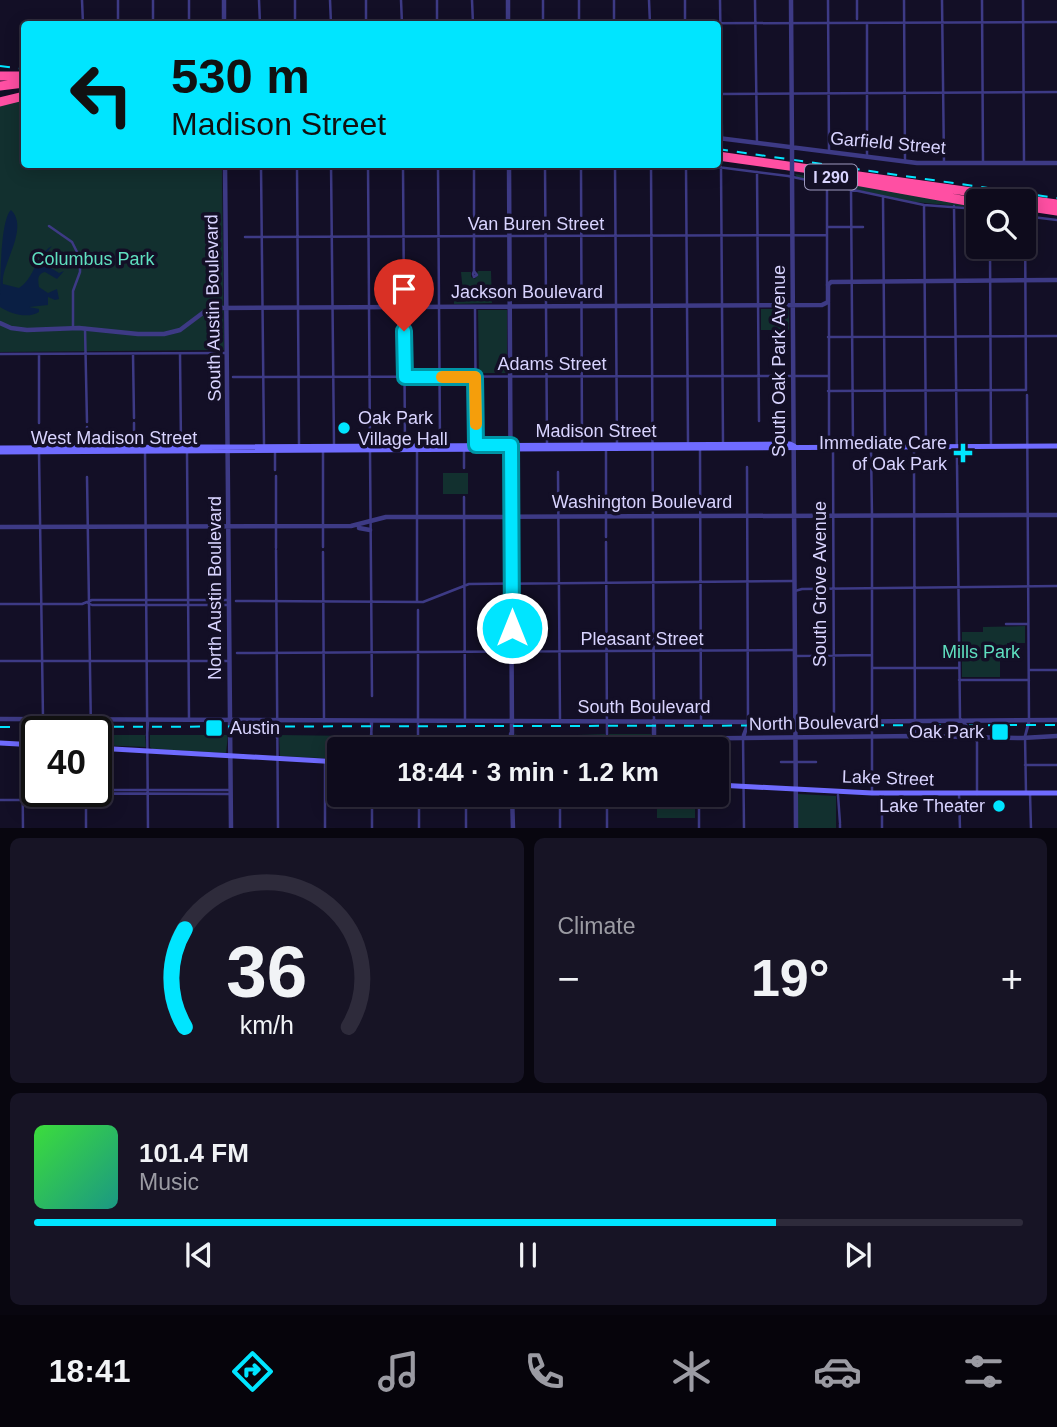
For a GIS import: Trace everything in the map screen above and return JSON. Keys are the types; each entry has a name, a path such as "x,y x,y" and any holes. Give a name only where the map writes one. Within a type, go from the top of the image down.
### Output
{"highway":[{"path":"0,76 21,76"},
{"path":"0,86 21,83"},
{"path":"0,99 21,95"},
{"path":"0,99 21,96"},
{"name":"I 290","path":"721,156 966,190"},
{"name":"I 290","path":"721,164 812,173 966,202"},
{"path":"944,197 966,199"},
{"name":"I 290","path":"1036,207 1057,212"},
{"path":"1036,209 1057,212"}],"main road":[{"name":"Madison Street","path":"228,449 1057,446"},
{"name":"West Madison Street","path":"0,450 228,449"},
{"name":"West Madison Street","path":"0,450 87,450"},
{"path":"0,743 21,740"},
{"path":"112,749 325,761"},
{"name":"Lake Street","path":"729,785 872,793 1057,793"}],"street":[{"path":"82,0 83,21"},
{"path":"118,0 118,21"},
{"path":"153,0 153,21"},
{"path":"188,0 189,21"},
{"path":"224,0 224,21"},
{"path":"259,0 260,21"},
{"path":"295,0 295,21"},
{"path":"331,0 331,21"},
{"path":"366,0 366,21"},
{"path":"401,0 402,21"},
{"path":"437,0 437,21"},
{"path":"472,0 473,21"},
{"path":"508,0 508,21"},
{"path":"543,0 544,21"},
{"path":"579,0 579,21"},
{"path":"614,0 614,21"},
{"path":"649,0 650,21"},
{"path":"685,0 685,21"},
{"path":"720,0 720,21"},
{"path":"755,0 757,143"},
{"name":"South Oak Park Avenue","path":"791,0 796,828"},
{"path":"828,0 829,152"},
{"path":"857,0 857,19"},
{"path":"904,0 905,162"},
{"path":"942,0 944,163"},
{"path":"982,0 983,163"},
{"path":"1023,0 1024,163"},
{"path":"866,22 867,157"},
{"path":"721,23 1057,22"},
{"path":"721,94 1057,92"},
{"name":"Garfield Street","path":"721,138 905,162 1057,163"},
{"path":"721,164 827,183 924,205 966,208"},
{"name":"South Austin Boulevard","path":"225,168 228,449"},
{"path":"261,168 264,449"},
{"path":"297,168 299,449"},
{"path":"331,168 334,449"},
{"path":"368,168 372,696"},
{"path":"403,168 405,448"},
{"path":"438,168 440,448"},
{"path":"474,168 474,271"},
{"path":"509,168 512,737"},
{"path":"545,168 547,447"},
{"path":"580,168 582,447"},
{"path":"615,168 617,447"},
{"path":"651,168 654,737"},
{"path":"686,168 688,447"},
{"path":"719,168 723,447"},
{"path":"757,171 759,421"},
{"name":"South Grove Avenue","path":"827,183 834,722"},
{"path":"851,188 853,446"},
{"path":"883,196 885,438"},
{"path":"924,205 926,446"},
{"path":"954,206 959,680 962,721 975,737 977,744 977,794"},
{"path":"1036,215 1057,212"},
{"path":"49,226 72,242 80,261 73,291 73,328"},
{"path":"827,227 863,227"},
{"name":"Van Buren Street","path":"245,237 827,234"},
{"path":"989,259 991,446"},
{"path":"828,391 1026,390 1025,259"},
{"path":"828,284 1056,281"},
{"name":"Jackson Boulevard","path":"227,307 827,305"},
{"path":"0,323 21,330 85,328 164,334 185,328 208,311 227,307"},
{"path":"475,307 476,448"},
{"path":"85,328 87,450"},
{"path":"828,337 1057,336"},
{"path":"0,354 227,353"},
{"path":"39,354 39,423"},
{"path":"133,354 134,418"},
{"path":"180,354 187,527 189,719"},
{"name":"Adams Street","path":"233,377 828,376"},
{"path":"1027,395 1029,720 1025,737 1025,765 1031,828"},
{"path":"134,423 134,450"},
{"path":"871,446 872,793"},
{"path":"914,446 916,736"},
{"path":"606,447 607,737"},
{"path":"700,447 701,721"},
{"path":"417,448 417,602"},
{"path":"464,448 464,468"},
{"path":"145,449 148,828"},
{"name":"North Austin Boulevard","path":"228,449 232,602 231,828"},
{"path":"275,449 275,470"},
{"path":"323,449 323,547"},
{"path":"40,452 43,716"},
{"path":"744,828 748,650 747,467"},
{"path":"558,472 560,720"},
{"path":"276,476 278,828"},
{"path":"87,477 89,716"},
{"path":"464,498 465,720"},
{"path":"370,514 386,517"},
{"name":"Washington Boulevard","path":"0,527 323,527 351,526 386,517 1057,515"},
{"path":"351,526 370,530"},
{"path":"323,552 324,721"},
{"path":"0,604 417,602 464,586 606,582 786,583 802,589 1057,586"},
{"path":"795,586 802,589"},
{"path":"88,603 90,600 232,602"},
{"path":"418,610 418,737"},
{"path":"1006,624 1028,624"},
{"name":"Pleasant Street","path":"237,653 748,650 834,656 872,655"},
{"path":"0,662 230,661"},
{"path":"872,668 959,668"},
{"path":"1029,670 1057,670"},
{"path":"959,680 1029,680"},
{"name":"South Boulevard","path":"0,719 21,721"},
{"name":"South Boulevard","path":"112,721 1057,720"},
{"path":"371,721 371,737"},
{"name":"North Boulevard","path":"729,738 1057,736"},
{"path":"325,761 325,828"},
{"path":"781,762 816,762"},
{"path":"1025,765 1057,765"},
{"path":"112,790 148,792"},
{"path":"112,792 231,792"},
{"path":"882,793 882,828"},
{"path":"959,794 960,828"},
{"path":"838,795 840,826"},
{"path":"0,800 21,800"},
{"path":"22,807 23,828"},
{"path":"86,807 86,828"},
{"path":"372,807 372,828"},
{"path":"419,807 419,828"},
{"path":"466,807 466,828"},
{"path":"512,807 513,828"},
{"path":"560,807 560,828"},
{"path":"607,807 607,828"},
{"path":"699,807 699,828"}],"green space":[{"name":"Columbus Park","path":"21,100 21,168 222,168 224,350 0,352 0,103"},
{"path":"795,174 966,205 966,207 915,202 797,177"},
{"path":"478,271 491,271 492,303 454,304 454,299 457,302 473,301 473,292 463,293 461,272 471,272 471,277 475,279"},
{"path":"761,309 789,309 789,330 761,330"},
{"path":"478,310 507,310 507,373 479,373"},
{"path":"443,473 468,473 468,494 443,494"},
{"name":"Mills Park","path":"1025,626 1025,643 1007,643 1007,648 1000,648 1000,677 962,677 962,632 983,632 983,627"},
{"path":"605,734 605,737 521,737"},
{"path":"609,734 651,734 651,737 609,737"},
{"path":"112,735 145,735 146,747 112,746"},
{"path":"150,735 228,735 226,753 152,749"},
{"path":"279,735 357,736 327,737 327,758 280,756"},
{"path":"798,794 836,796 836,828 798,828"},
{"path":"657,807 695,807 695,818 657,818"}],"water":[{"path":"11,210 16,218 16,237 3,276 3,284 19,288 29,278 42,255 52,246 43,257 43,263 59,273 64,271 57,279 45,272 39,276 39,287 48,293 57,289 59,299 48,297 48,305 29,307 39,309 35,314 14,314 0,307 3,239 7,216"}],"railway":[{"path":"0,66 21,69"},
{"path":"721,149 1057,198"},
{"path":"0,727 1057,725"}],"slow traffic":[{"path":"442,377 475,377 476,424"}],"place":[{"name":"Oak Park Village Hall","path":"344,428"},
{"name":"Immediate Care of Oak Park","path":"963,453"},
{"name":"Austin","path":"214,728"},
{"name":"Oak Park","path":"1000,732"},
{"name":"Lake Theater","path":"999,806"}],"route":[{"path":"404,331 405,377 475,377 476,445 511,445 512,628"}]}
